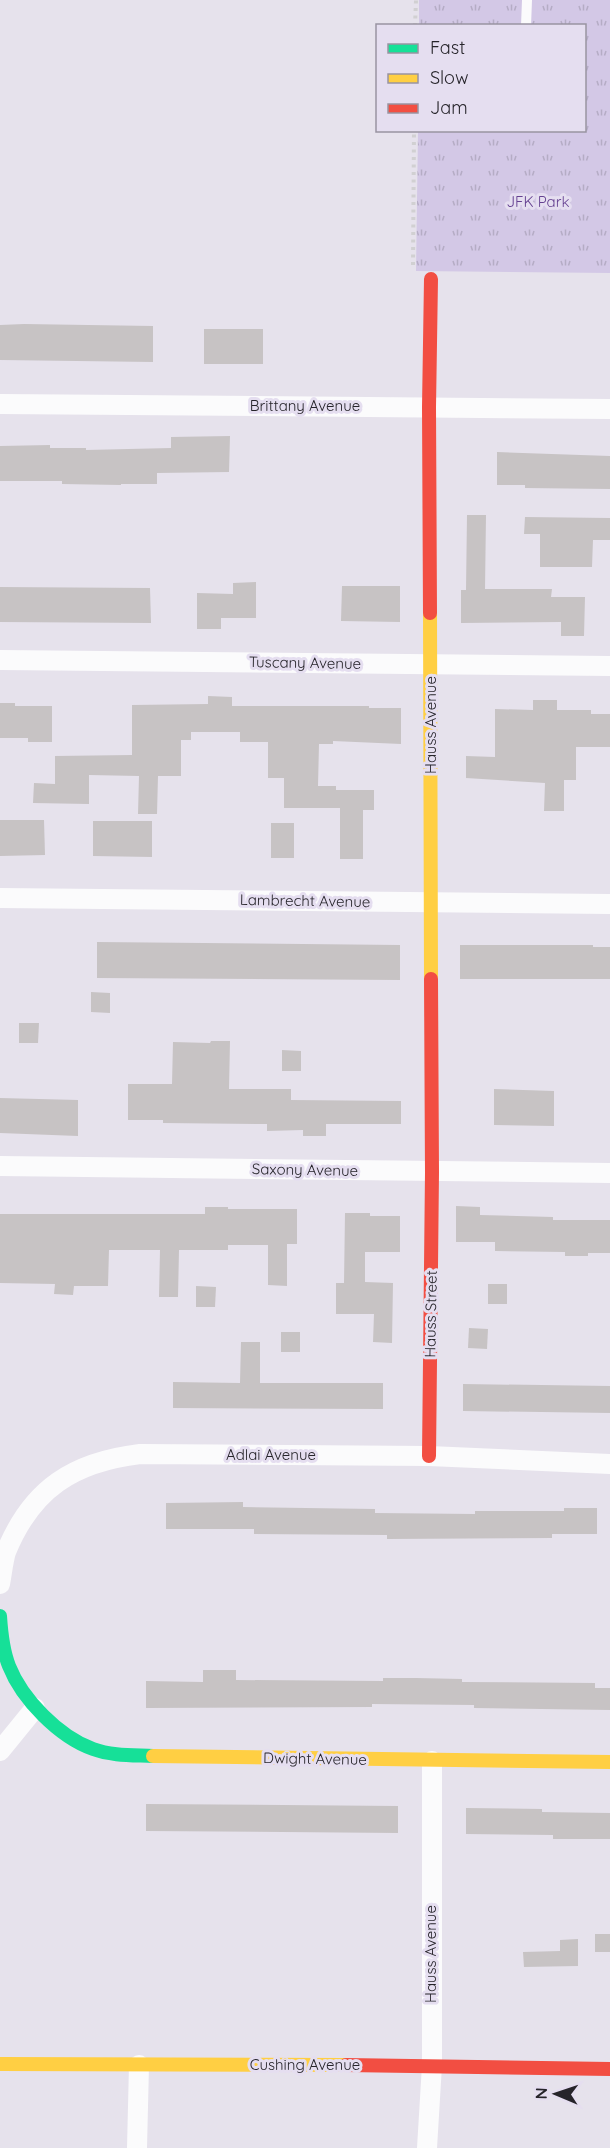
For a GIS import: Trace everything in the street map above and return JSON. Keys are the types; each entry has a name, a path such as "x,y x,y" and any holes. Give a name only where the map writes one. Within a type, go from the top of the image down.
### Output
{"street":[{"name":"Hauss Avenue","path":"431,279 429,407 432,1172"},
{"name":"Brittany Avenue","path":"0,404 610,409"},
{"name":"Tuscany Avenue","path":"0,660 610,666"},
{"name":"Lambrecht Avenue","path":"0,898 610,904"},
{"name":"Saxony Avenue","path":"0,1166 610,1173"},
{"name":"Hauss Street","path":"429,1456 432,1172"},
{"name":"Adlai Avenue","path":"0,1584 6,1554 23,1520 51,1486 75,1470 93,1463 140,1454 429,1456 610,1464"},
{"path":"0,1616 9,1666 35,1708 0,1751"},
{"name":"Dwight Avenue","path":"35,1708 71,1738 93,1749 121,1755 610,1762"},
{"name":"Hauss Avenue","path":"427,2148 432,2065 432,1761"},
{"name":"Cushing Avenue","path":"0,2064 432,2065 610,2069"},
{"path":"137,2148 139,2065"}],"lane":[{"path":"526,24 527,0"}],"path":[{"path":"416,0 416,24"},
{"path":"413,266 414,132"}],"green space":[{"name":"JFK Park","path":"419,0 610,0 610,273 416,271 418,132 586,132 586,24 419,24"}],"building":[{"path":"0,325 153,326 153,362 0,360"},
{"path":"204,329 263,329 263,364 204,364"},
{"path":"230,436 229,472 157,473 157,484 62,484 62,481 0,481 0,446 50,445 50,448 86,448 86,450 171,448 171,437"},
{"path":"497,452 610,456 610,489 525,488 525,485 497,485"},
{"path":"467,515 486,515 485,589 552,589 551,597 585,597 584,636 561,636 561,622 461,623 461,590 466,590"},
{"path":"525,517 610,518 610,540 593,540 592,567 540,567 540,534 524,534"},
{"path":"256,582 256,618 221,618 221,629 197,629 197,593 233,594 233,583"},
{"path":"342,586 400,586 400,622 341,621"},
{"path":"0,587 150,588 151,623 0,622"},
{"path":"208,696 232,697 232,706 401,708 401,744 333,741 333,744 319,744 318,786 336,786 336,790 374,790 374,810 363,810 363,859 340,859 340,808 284,808 284,778 268,778 268,742 240,742 240,732 191,732 191,740 181,740 181,776 158,776 157,814 138,814 139,776 89,775 89,804 33,803 34,783 55,784 55,756 132,755 132,705 208,704"},
{"path":"533,700 557,700 557,710 591,710 591,714 610,714 610,747 576,747 576,780 564,780 564,811 544,811 545,783 466,778 466,756 495,757 495,709 533,710"},
{"path":"0,703 15,703 15,706 52,706 52,742 28,742 28,738 0,738"},
{"path":"0,820 44,820 45,855 0,856"},
{"path":"93,821 152,821 152,857 93,856"},
{"path":"271,823 294,823 294,858 271,858"},
{"path":"97,942 400,945 400,980 97,978"},
{"path":"460,945 610,947 610,979 460,979"},
{"path":"91,992 110,993 110,1013 91,1012"},
{"path":"19,1023 39,1023 38,1043 19,1043"},
{"path":"211,1041 230,1041 229,1089 291,1089 291,1100 401,1101 401,1124 326,1124 326,1136 303,1136 303,1130 267,1131 267,1124 163,1123 163,1120 128,1120 128,1084 172,1084 173,1042 210,1043"},
{"path":"282,1050 301,1051 301,1071 282,1071"},
{"path":"494,1089 554,1091 554,1126 494,1125"},
{"path":"0,1098 78,1100 78,1136 0,1133"},
{"path":"456,1206 480,1207 480,1215 553,1217 553,1220 610,1220 610,1253 565,1256 565,1252 495,1251 495,1242 456,1242"},
{"path":"205,1207 297,1209 297,1244 287,1244 287,1286 268,1285 268,1245 228,1245 228,1250 179,1250 178,1297 159,1297 160,1250 109,1250 108,1286 74,1286 73,1295 54,1294 55,1284 0,1283 0,1214 205,1214"},
{"path":"345,1213 400,1216 400,1252 365,1252 365,1282 393,1283 392,1343 373,1342 374,1314 336,1314 336,1283 344,1283"},
{"path":"488,1284 507,1284 507,1304 488,1304"},
{"path":"196,1286 216,1287 215,1307 196,1307"},
{"path":"469,1328 488,1329 487,1349 468,1348"},
{"path":"281,1332 300,1332 300,1352 281,1352"},
{"path":"241,1342 260,1342 260,1383 383,1383 383,1409 173,1408 173,1382 240,1383"},
{"path":"463,1384 610,1386 610,1413 463,1411"},
{"path":"243,1502 243,1507 375,1509 375,1513 475,1514 475,1511 564,1511 564,1508 597,1508 597,1534 552,1534 552,1538 387,1539 387,1535 254,1534 254,1529 166,1529 166,1503"},
{"path":"203,1670 236,1670 236,1680 383,1681 383,1678 416,1678 462,1679 462,1682 595,1683 595,1688 610,1688 610,1710 372,1704 372,1707 146,1708 146,1681 203,1682"},
{"path":"146,1804 398,1806 398,1833 146,1831"},
{"path":"466,1808 610,1813 610,1839 553,1839 553,1835 466,1834"},
{"path":"595,1934 610,1934 610,1952 595,1952"},
{"path":"578,1939 578,1966 524,1967 523,1952 560,1951 560,1940"}],"traffic: fast":[{"path":"0,1616 5,1654 15,1679 32,1704 55,1726 67,1736 93,1749 123,1755 153,1756"}],"traffic: slow":[{"path":"430,613 431,979"},
{"path":"153,1756 610,1762"},
{"path":"0,2064 346,2065"}],"traffic: jam":[{"path":"430,613 431,279"},
{"path":"429,1456 432,1172 431,979"},
{"path":"346,2065 610,2069"}]}
